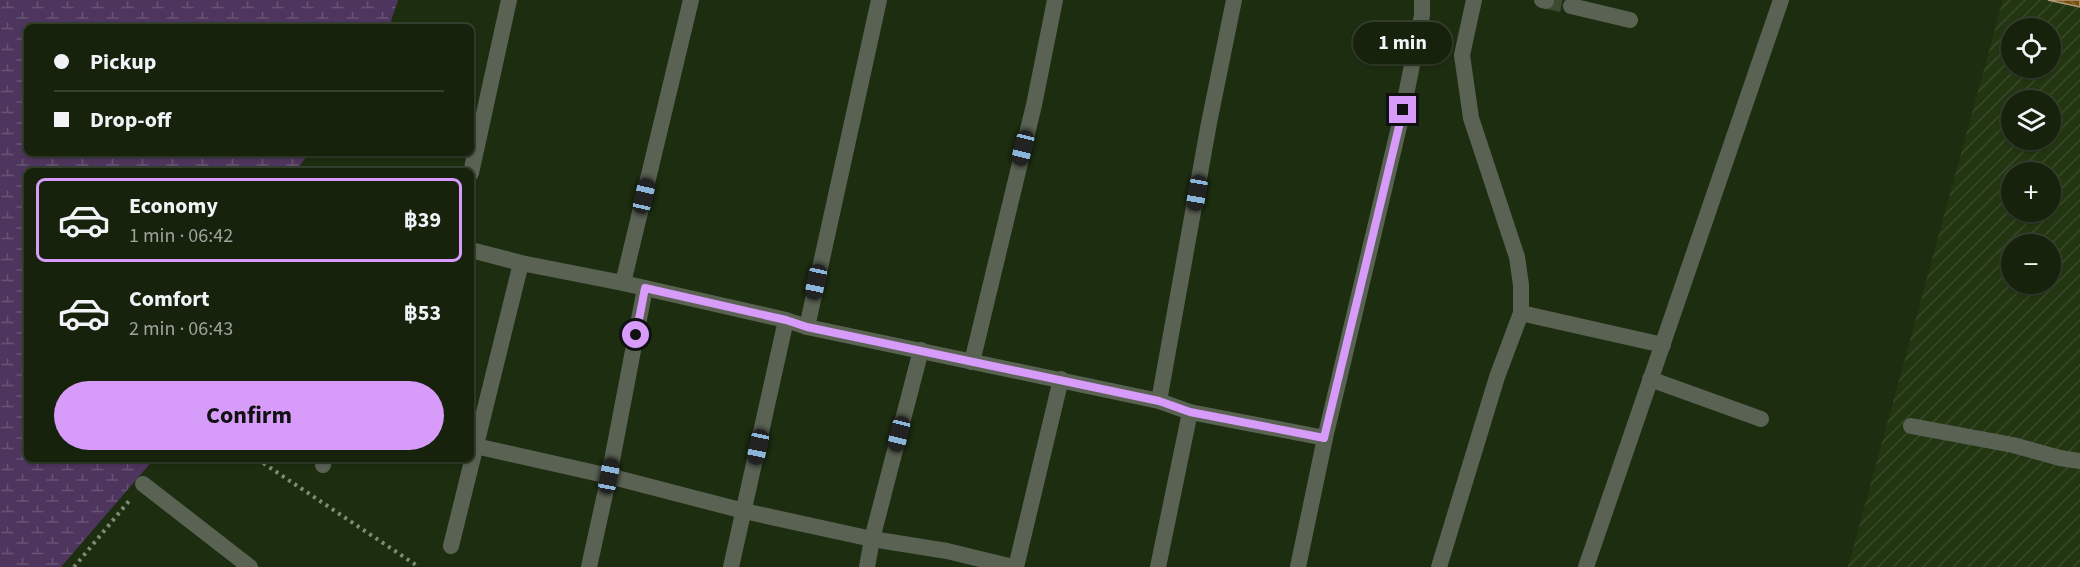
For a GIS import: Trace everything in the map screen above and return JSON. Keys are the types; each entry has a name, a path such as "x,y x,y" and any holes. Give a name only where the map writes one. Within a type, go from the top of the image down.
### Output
{"street":[{"path":"472,168 509,0"},
{"path":"623,283 691,0"},
{"path":"807,327 879,0"},
{"path":"972,362 1034,105 1055,0"},
{"path":"1159,401 1209,123 1234,0"},
{"path":"1298,567 1324,438 1403,110 1422,15 1422,0"},
{"path":"1439,567 1497,377 1521,313 1521,285 1517,257 1471,118 1462,55 1474,0"},
{"path":"1586,567 1781,0"},
{"path":"1571,6 1630,20"},
{"path":"474,251 786,320 807,327 1159,401 1190,412 1324,438"},
{"path":"474,442 521,263"},
{"path":"590,567 645,288"},
{"path":"1521,313 1663,345"},
{"path":"731,567 786,320"},
{"path":"867,567 872,539 921,350"},
{"path":"474,446 609,476 744,511 872,539 947,551 1014,567 1061,379"},
{"path":"1650,379 1761,419"},
{"path":"1158,567 1190,412"},
{"path":"1911,426 2013,445 2080,461"},
{"path":"451,546 469,462"},
{"path":"143,484 250,567"}],"path":[{"path":"262,462 419,567"},
{"path":"74,567 143,484"}],"shaded area":[{"path":"2003,0 2048,0 2080,7 2080,567 1848,567"}],"green space":[{"path":"0,0 398,0 390,24 24,24 24,156 307,156 298,168 24,168 24,462 151,462 61,567 0,567"}],"building":[{"path":"2048,0 2080,0 2080,7"}],"tunnel":[{"path":"1546,1 1571,6"}],"route":[{"path":"636,335 645,288 786,320 807,327 1159,401 1190,412 1324,438 1403,110"}]}
